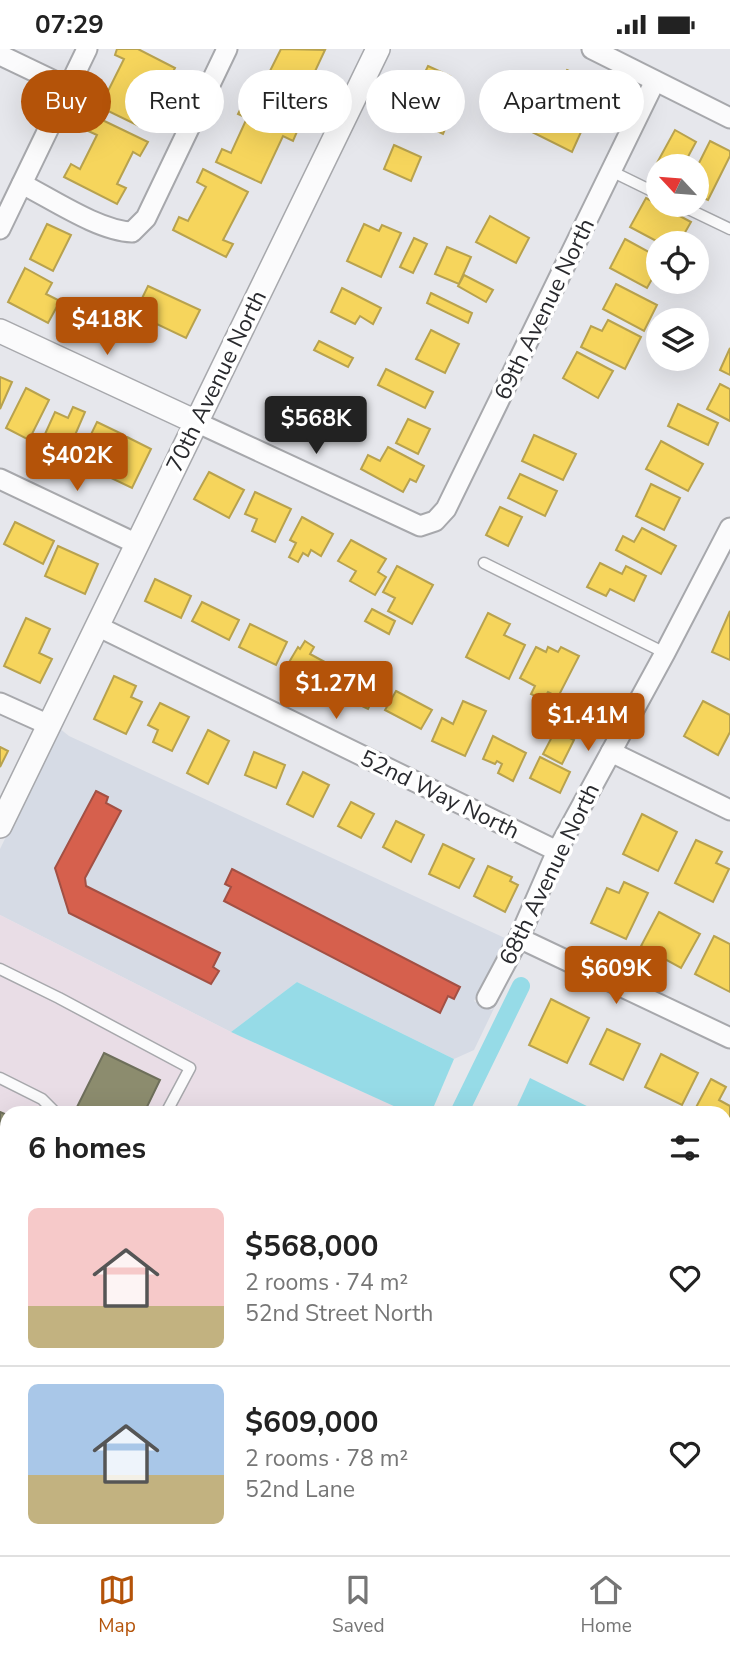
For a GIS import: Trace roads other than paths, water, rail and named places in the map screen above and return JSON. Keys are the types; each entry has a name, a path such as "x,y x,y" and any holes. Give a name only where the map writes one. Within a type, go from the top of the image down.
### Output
{"street":[{"path":"78,70 88,49"},
{"path":"22,184 105,227 132,232 146,218 227,49"},
{"name":"70th Avenue North","path":"0,826 378,49"},
{"path":"592,49 730,118"},
{"path":"0,55 31,70"},
{"name":"69th Avenue North","path":"196,422 420,526 435,521 446,509 655,81"},
{"path":"0,229 47,133"},
{"path":"0,331 196,422"},
{"path":"0,479 137,544"},
{"name":"68th Avenue North","path":"487,998 519,938 557,852 728,537"},
{"name":"52nd Way North","path":"97,626 557,852"},
{"path":"0,702 49,725"},
{"path":"611,752 730,810"},
{"path":"519,938 730,1038"}],"lane":[{"path":"611,171 646,188"},
{"path":"705,217 730,229"},
{"path":"484,563 665,653"},
{"path":"0,969 190,1068 170,1106"},
{"path":"0,1077 42,1099 49,1106"}],"water":[{"path":"297,982 454,1059 434,1106 394,1106 231,1032"},
{"path":"530,1078 587,1106 517,1106"}],"waterway":[{"path":"462,1106 521,986"}]}
